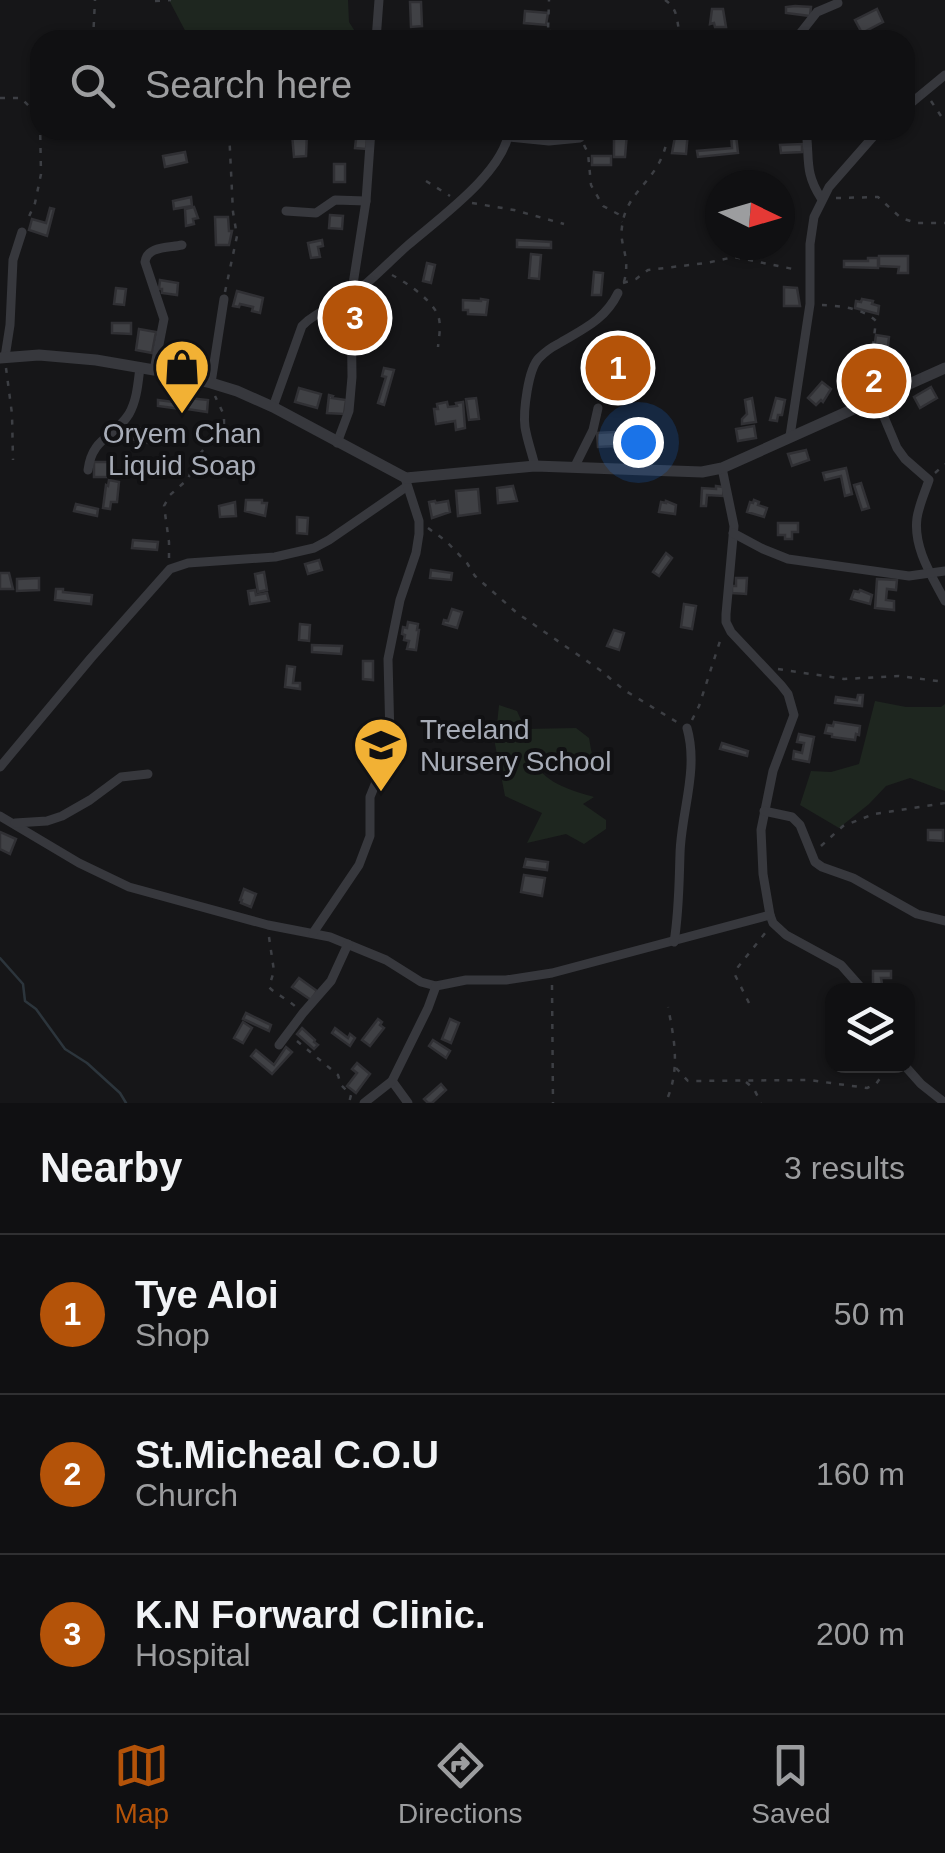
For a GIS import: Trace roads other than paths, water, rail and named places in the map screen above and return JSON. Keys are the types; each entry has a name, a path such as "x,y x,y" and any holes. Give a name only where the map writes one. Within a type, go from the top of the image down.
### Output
{"street":[{"path":"377,30 379,0"},
{"path":"803,30 817,12 838,3"},
{"path":"915,100 945,75"},
{"path":"338,442 349,411 352,296 370,140"},
{"path":"273,407 302,326 311,316 352,296 459,200 494,164 506,140"},
{"path":"806,140 808,174 823,196"},
{"path":"790,436 810,304 812,230 823,196 871,140"},
{"path":"286,211 316,214 335,200 366,201"},
{"path":"22,232 12,260 10,325 2,357 83,359 211,383 273,407 406,482 418,521 416,553 400,600 388,659 388,754 370,797 370,836 359,865 313,933"},
{"path":"154,370 164,316 146,256 150,251 182,245"},
{"path":"535,466 524,422 530,373 538,358 606,313 618,293"},
{"path":"211,383 224,299"},
{"path":"88,470 92,450 132,410 140,368"},
{"path":"0,767 170,569 188,563 275,557 314,548 406,482 535,466 702,472 722,468 945,368"},
{"path":"872,400 897,448 928,480 916,530 930,573 945,601"},
{"path":"576,466 593,430 598,408"},
{"path":"722,468 733,516 726,622 730,632 788,694 794,715 773,771 760,844 771,919 794,940 841,965 858,983"},
{"path":"733,532 788,559 896,575 921,576 945,571"},
{"path":"674,942 692,764 687,728"},
{"path":"12,823 62,816 121,777 148,774"},
{"path":"764,810 792,818 800,825 815,862 822,868 865,884 917,914 945,920"},
{"path":"0,816 79,864 128,887 348,944 436,986 552,973 771,919"},
{"path":"280,1045 330,981 348,944"},
{"path":"364,1103 392,1081 436,986"},
{"path":"911,1073 945,1103"},
{"path":"392,1081 408,1103"}],"waterway":[{"path":"0,958 23,984 25,1001 36,1009 65,1049 87,1063 126,1103"}],"place":[{"name":"K.N Forward Clinic.","path":"355,318"},
{"name":"Tye Aloi","path":"618,368"},
{"name":"St.Micheal C.O.U","path":"874,381"},
{"name":"Oryem Chan Liquid Soap","path":"182,416"},
{"name":"Treeland Nursery School","path":"381,794"}]}
